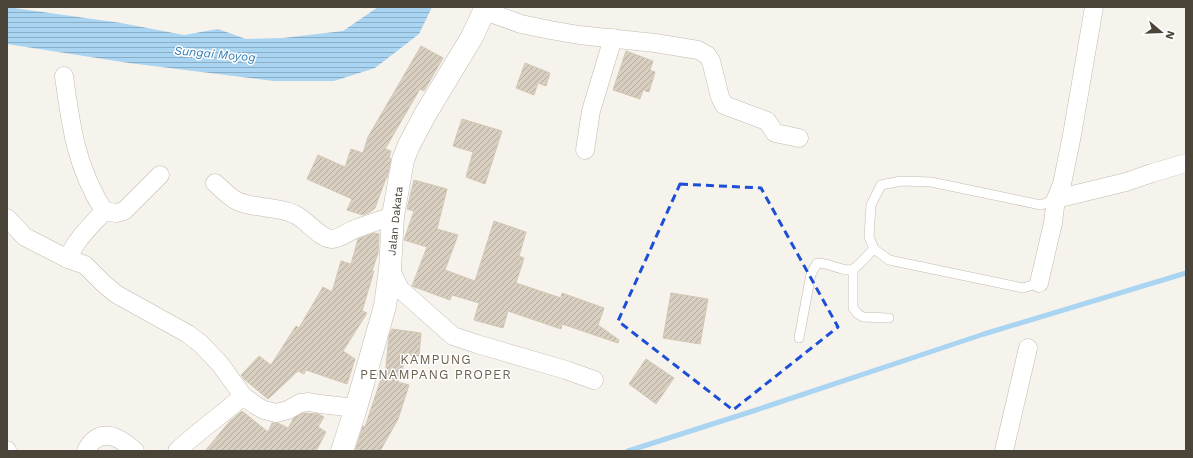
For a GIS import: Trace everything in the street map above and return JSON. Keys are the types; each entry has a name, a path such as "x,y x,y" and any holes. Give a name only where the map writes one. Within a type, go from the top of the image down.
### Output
{"street":[{"path":"1039,283 1053,224 1056,199 1062,184 1072,135 1094,7"},
{"path":"486,9 521,24 572,33 698,50 706,55 711,61 720,97 724,105 767,121 775,134 799,138"},
{"name":"Jalan Dakata","path":"342,451 385,306 390,269 393,216 403,160 409,145 426,113 472,37 486,9"},
{"path":"585,150 591,110 613,38"},
{"path":"64,76 75,146 88,182 104,211"},
{"path":"1056,199 1126,182 1186,163"},
{"path":"104,211 124,211 160,175"},
{"path":"215,184 237,200 254,206 293,213 303,219 312,228 326,237 333,239 354,229 393,216"},
{"path":"68,258 77,240 104,211"},
{"path":"7,218 26,237 85,265 116,294 188,334 201,344 220,364 243,396 264,410 276,413 288,410 300,403 309,402 356,408"},
{"path":"390,269 400,289 453,336 566,370 594,380"},
{"path":"1004,451 1028,348"},
{"path":"177,451 194,435 220,416 243,396"},
{"path":"86,451 93,441 99,436 109,435 118,438 135,451"}],"lane":[{"path":"1039,283 1023,288 889,260 874,249 869,237 871,205 881,185 901,181 931,182 1041,205 1056,199"},
{"path":"799,338 811,274 817,263 824,262 845,270 853,269 874,249"},
{"path":"853,269 853,308 863,318 889,318"}],"highlighted area":[{"path":"680,184 761,188 838,327 733,410 618,321"}],"water":[{"name":"Sungai Moyog","path":"7,7 121,23 184,35 218,29 246,39 283,38 343,31 378,7 432,7 419,34 375,68 334,81 274,81 129,63 7,44"}],"building":[{"path":"421,46 443,58 424,91 420,89 385,149 391,151 389,158 391,159 387,178 375,208 363,215 347,210 352,199 307,179 318,155 345,167 351,149 363,153 368,137"},
{"path":"626,51 653,61 650,70 655,72 649,92 643,90 640,99 613,90"},
{"path":"525,63 550,73 546,86 538,83 534,95 516,88"},
{"path":"462,119 502,131 485,184 466,177 473,152 453,146"},
{"path":"414,180 447,189 437,229 458,235 445,270 475,281 494,221 526,232 519,256 524,258 516,283 561,298 562,293 604,308 598,325 619,340 618,343 562,324 561,329 508,311 503,328 474,320 479,303 452,295 450,300 412,286 427,247 404,240 414,211 407,209"},
{"path":"374,233 379,234 378,253 362,311 367,313 343,351 355,359 347,384 306,370 304,374 298,371 268,399 241,375 259,356 271,365 296,326 299,328 323,287 332,292 341,261 351,264 358,239"},
{"path":"671,293 708,299 700,344 663,338"},
{"path":"392,329 421,333 419,356 407,355 398,382 409,385 398,419 380,451 355,451 363,426 365,427 382,376 385,377 389,336"},
{"path":"646,359 674,378 656,404 629,384"},
{"path":"242,411 268,432 272,423 278,423 288,428 294,418 303,413 318,414 324,417 318,427 326,432 316,451 205,451 230,421"}],"waterway":[{"path":"628,451 984,334 1186,273"}],"district":[{"name":"KAMPUNG PENAMPANG PROPER","path":"436,366"}]}
